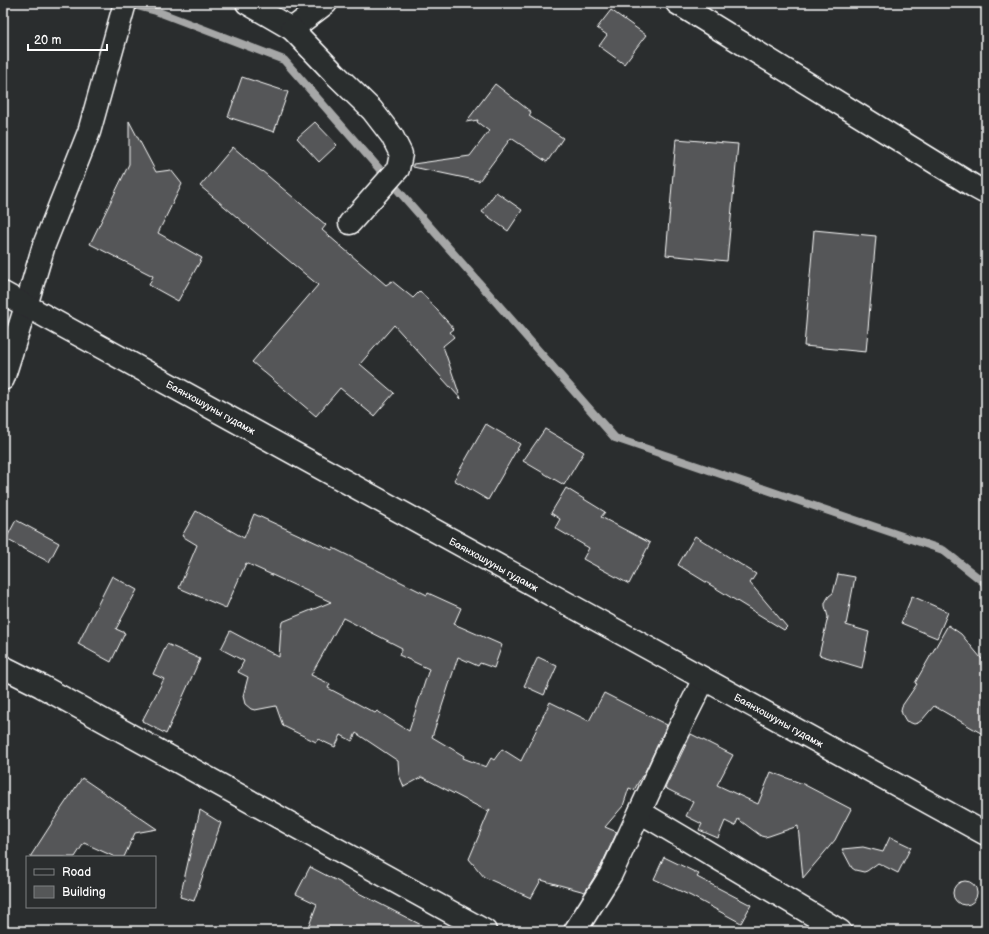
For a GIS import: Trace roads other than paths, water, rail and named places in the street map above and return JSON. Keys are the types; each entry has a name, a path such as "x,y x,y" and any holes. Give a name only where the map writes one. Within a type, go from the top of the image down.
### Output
{"street":[{"path":"247,3 292,29 372,110 392,136 401,154 398,169 350,223"},
{"path":"292,29 326,3"},
{"path":"677,3 986,193"},
{"path":"3,379 44,245 89,132 123,10"},
{"name":"Баянхошууны гудамж","path":"3,293 986,834"},
{"path":"3,668 41,686 485,931"},
{"path":"575,931 611,874 704,678"},
{"path":"640,812 840,931"}],"waterway":[{"path":"125,3 156,11 284,60 615,438 943,550 986,584"}]}
